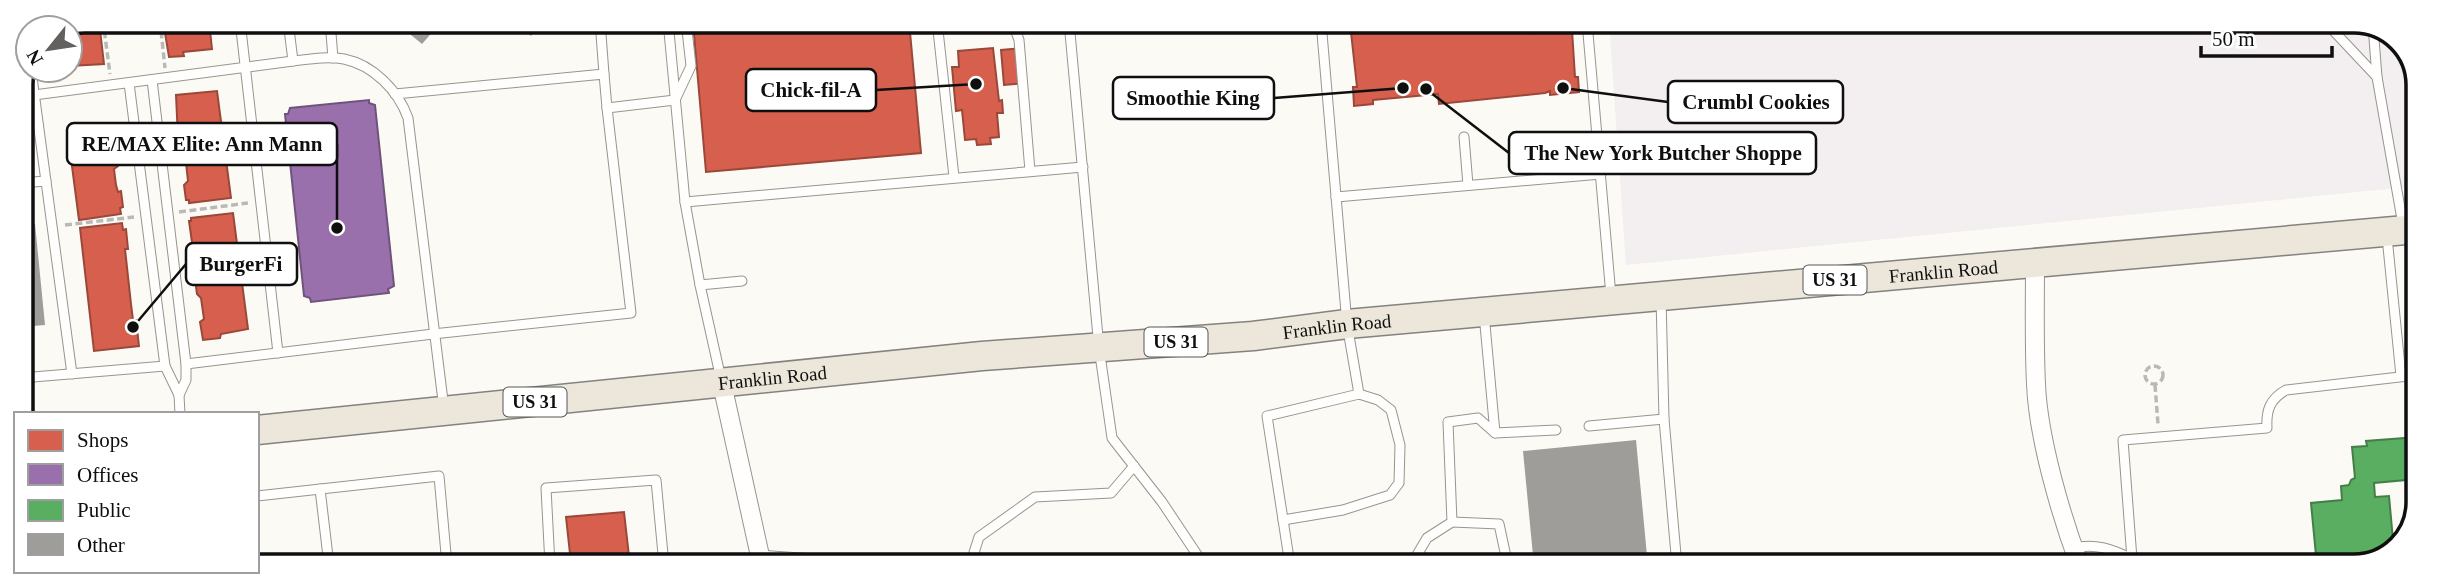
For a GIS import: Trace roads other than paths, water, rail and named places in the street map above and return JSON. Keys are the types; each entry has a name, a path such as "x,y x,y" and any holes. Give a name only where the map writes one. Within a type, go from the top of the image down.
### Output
{"main road":[{"name":"Franklin Road","path":"259,430 982,356 1253,336 1347,324 2403,230"}],"street":[{"path":"2035,261 2036,386 2043,433 2075,554"},
{"path":"722,384 760,554"}],"lane":[{"path":"242,33 278,353"},
{"path":"290,33 293,61"},
{"path":"331,33 333,58"},
{"path":"186,364 631,313 601,33"},
{"path":"669,33 685,202 722,384"},
{"path":"675,100 691,66 687,33"},
{"path":"938,33 954,177"},
{"path":"1017,33 1030,171"},
{"path":"1070,33 1099,348 1112,438 1163,502 1196,554"},
{"path":"1322,33 1347,324 1359,394"},
{"path":"1588,33 1612,301"},
{"path":"2340,33 2377,77"},
{"path":"2374,37 2377,77 2403,230 2401,376"},
{"path":"34,95 293,61 333,58 364,66 395,94 408,117 444,411"},
{"path":"395,94 604,74"},
{"path":"152,80 186,364 186,380 179,395"},
{"path":"129,83 165,366 179,395 180,412"},
{"path":"33,87 72,374"},
{"path":"607,108 675,100"},
{"path":"33,125 38,124"},
{"path":"1464,137 1468,186"},
{"path":"685,202 1083,167"},
{"path":"1336,197 1601,174"},
{"path":"33,182 46,181"},
{"path":"700,285 742,281"},
{"path":"1661,296 1664,419 1676,554"},
{"path":"1484,312 1496,433"},
{"path":"33,377 165,366"},
{"path":"2133,554 2123,440 2267,428 2266,416 2272,401 2286,390 2406,376"},
{"path":"1283,520 1343,510 1390,495 1399,483 1400,444 1391,410 1378,400 1359,394 1267,416 1283,520 1288,554"},
{"path":"1452,522 1448,422 1478,418 1496,433 1556,430"},
{"path":"1589,426 1664,419"},
{"path":"974,554 979,537 1035,497 1111,493 1134,466"},
{"path":"259,495 439,476 446,554"},
{"path":"549,554 546,488 656,480 663,554"},
{"path":"320,489 328,554"},
{"path":"1418,554 1427,538 1452,522 1499,524 1506,554"},
{"path":"2073,548 2096,545 2123,554"}],"place":[{"name":"Chick-fil-A","path":"976,84"},
{"name":"Smoothie King","path":"1403,88"},
{"name":"Crumbl Cookies","path":"1563,88"},
{"name":"The New York Butcher Shoppe","path":"1426,89"},
{"name":"RE/MAX Elite: Ann Mann","path":"337,228"},
{"name":"BurgerFi","path":"133,327"}]}
